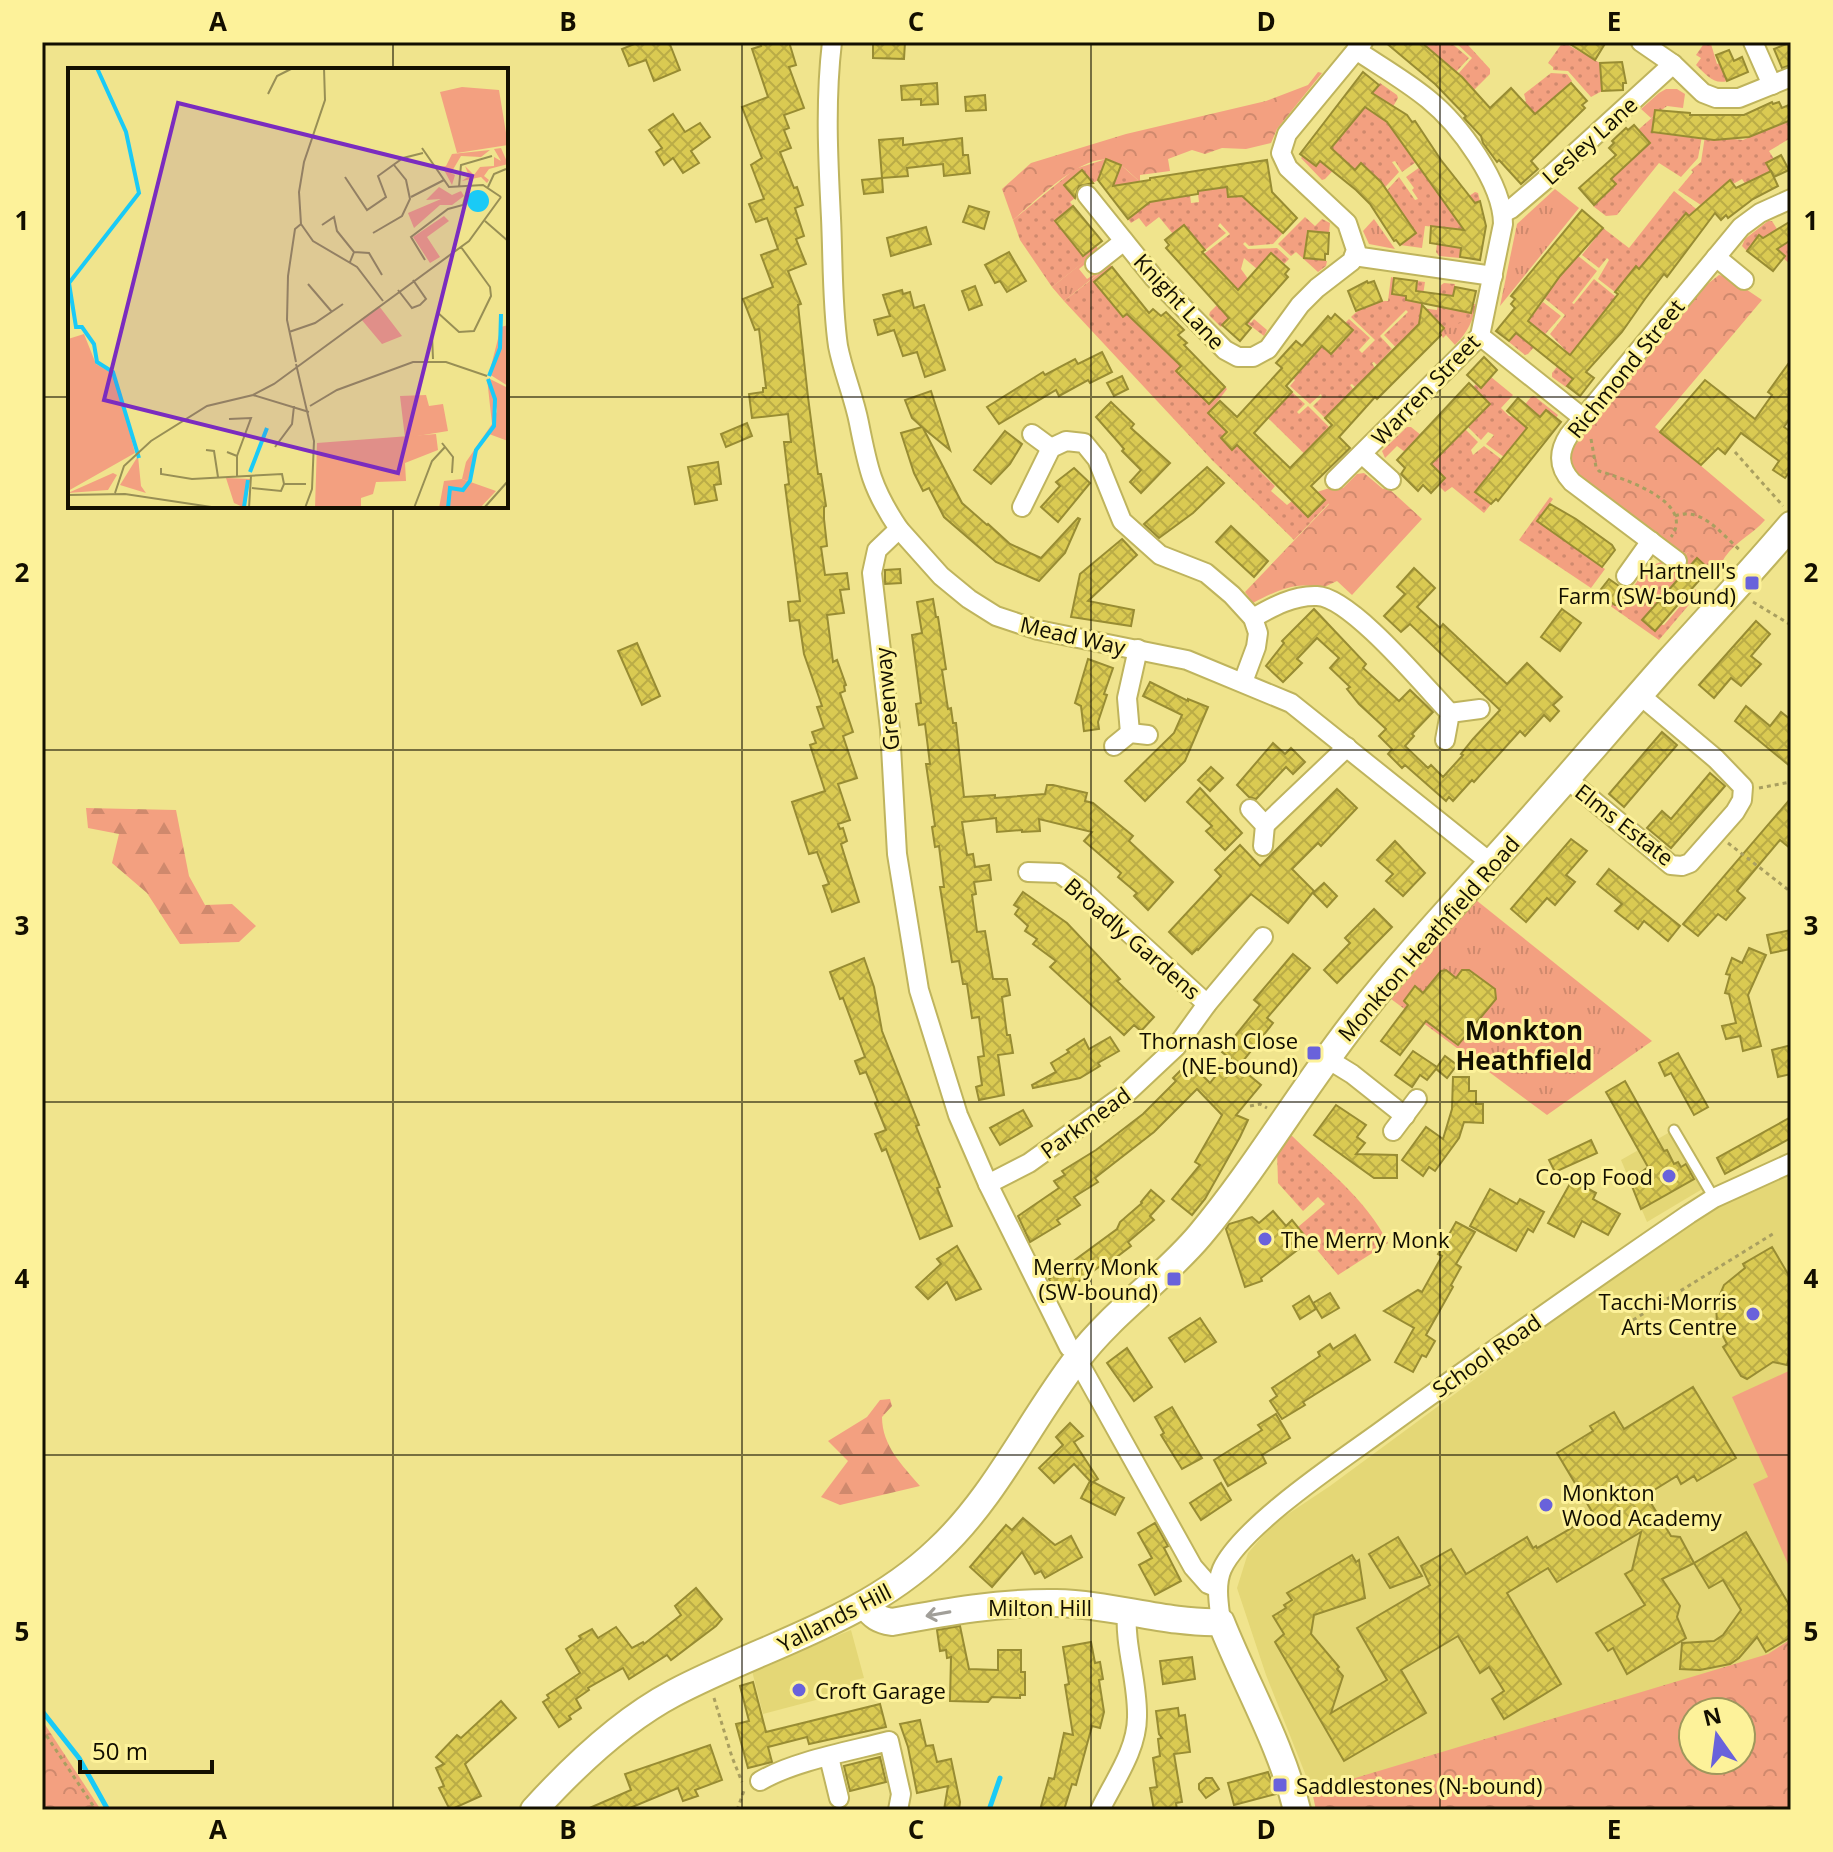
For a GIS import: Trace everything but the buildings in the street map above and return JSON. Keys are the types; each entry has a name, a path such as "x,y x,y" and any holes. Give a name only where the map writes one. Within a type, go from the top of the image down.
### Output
{"street":[{"path":"832,42 827,86 828,163 838,346 871,480 899,529"},
{"path":"1641,42 1673,64 1703,93 1716,98 1739,98 1791,77"},
{"path":"1753,42 1772,85"},
{"path":"1359,46 1287,134 1281,153 1288,168 1347,223 1355,243 1354,256 1493,276"},
{"name":"Warren Street","path":"1335,480 1480,336 1502,234 1503,213 1498,196 1484,167 1449,119 1359,46"},
{"name":"Lesley Lane","path":"1503,213 1550,176 1673,64"},
{"name":"Knight Lane","path":"1087,195 1154,278 1225,350 1243,358 1258,356 1268,349 1300,305 1354,256"},
{"name":"Richmond Street","path":"1677,561 1566,476 1560,463 1561,450 1580,421 1716,257 1753,218 1791,199"},
{"name":"Knight Lane","path":"1095,264 1124,241"},
{"path":"1716,257 1746,280"},
{"path":"1480,336 1580,421"},
{"path":"1032,434 1051,448"},
{"path":"1022,507 1051,448 1066,441 1084,443 1097,459 1122,521 1160,555 1206,573 1253,618 1258,633 1256,647 1243,682"},
{"name":"Warren Street","path":"1362,454 1391,480"},
{"name":"Monkton Heathfield Road","path":"1077,1361 1204,1231 1241,1184 1326,1058 1421,941 1791,525"},
{"name":"Mead Way","path":"899,529 941,576 996,616 1038,630 1187,660 1291,703 1491,863"},
{"name":"Greenway","path":"899,529 877,550 872,573 890,729 897,854 919,990 958,1115 988,1184 1077,1361"},
{"path":"1626,576 1656,544"},
{"path":"1253,618 1296,598 1319,596 1342,604 1450,713"},
{"name":"Mead Way","path":"1114,746 1139,734 1127,698 1138,649"},
{"path":"1641,696 1736,777 1743,790"},
{"path":"1450,713 1480,709"},
{"path":"1445,740 1450,713"},
{"path":"1263,846 1265,825 1347,747"},
{"name":"Elms Estate","path":"1567,779 1671,865 1682,866 1690,863 1735,812 1742,800 1743,790"},
{"path":"1250,809 1265,825"},
{"name":"Broadly Gardens","path":"1028,872 1060,867 1207,1004"},
{"name":"Parkmead","path":"988,1184 1029,1163 1128,1092 1176,1047 1263,937"},
{"path":"1326,1058 1352,1074 1399,1124 1417,1099"},
{"name":"School Road","path":"1218,1588 1221,1570 1232,1553 1294,1496 1500,1344 1714,1198 1791,1163"},
{"path":"1077,1361 1193,1567 1208,1584 1218,1588 1221,1622 1250,1682 1285,1769 1297,1810"},
{"name":"Yallands Hill","path":"534,1810 613,1734 643,1712 695,1683 866,1606 939,1550 976,1508 1077,1361"},
{"name":"Milton Hill","path":"866,1606 881,1620 892,1622 972,1607 1043,1603 1127,1610 1203,1623 1221,1622"},
{"path":"1100,1810 1130,1752 1137,1719 1127,1610"},
{"path":"760,1781 769,1775 889,1741 901,1794 898,1810"},
{"path":"829,1757 839,1798"}],"lane":[{"path":"1674,1130 1714,1198"}],"path":[{"path":"1580,421 1590,435 1597,470 1652,491 1675,516 1675,534 1656,544"},
{"path":"1735,452 1791,514"},
{"path":"1675,516 1690,512 1699,515 1756,564"},
{"path":"1735,588 1791,625"},
{"path":"1743,790 1791,782"},
{"path":"1716,833 1791,892"},
{"path":"1633,1320 1776,1232"},
{"path":"695,1683 700,1692 709,1688 719,1708 732,1757 745,1787 737,1810"},
{"path":"42,1729 96,1810"}],"shaded area":[{"path":"1670,1132 1704,1188 1647,1222 1621,1160"},
{"name":"Monkton Wood Academy","path":"1791,1172 1791,1810 1316,1810 1312,1791 1266,1675 1237,1588 1248,1553 1273,1524 1330,1486 1616,1275 1707,1212"},
{"path":"851,1630 864,1678 850,1681 850,1691 763,1714 752,1671"}],"green space":[{"path":"1421,42 1450,42 1469,58 1455,73"},
{"path":"1455,42 1470,42 1468,45 1490,69 1490,74 1474,90 1458,74 1472,58"},
{"path":"1563,42 1600,63 1602,91 1591,97 1568,71 1553,70 1548,63"},
{"path":"1705,42 1715,42 1711,44 1717,64 1732,58 1721,66 1727,81 1714,80 1696,65 1701,58 1696,55"},
{"path":"1318,72 1322,73 1277,129 1271,143 1246,149 1222,148 1205,154 1192,150 1168,159 1170,171 1140,175 1140,182 1118,163 1098,160 1085,164 1058,181 1013,220 1002,189 1031,163 1126,134 1266,101 1308,85"},
{"path":"1551,73 1567,74 1572,81 1531,118 1520,106 1526,101 1524,94"},
{"path":"1380,83 1398,98 1385,120 1392,125 1401,111 1409,117 1392,129 1416,162 1402,172 1395,161 1392,162 1399,172 1377,196 1372,191 1381,181 1361,164 1355,170 1343,160 1322,180 1301,158 1303,156 1316,166 1317,134 1333,147"},
{"path":"1666,89 1677,89 1685,94 1683,108 1667,106 1651,118 1641,109"},
{"path":"1784,107 1791,123 1789,139 1769,151 1774,159 1767,163 1771,171 1755,198 1742,179 1733,184 1729,181 1706,201 1704,207 1678,190 1693,172 1691,170 1701,162 1705,136 1743,140 1787,121"},
{"path":"1655,115 1702,136 1698,158 1681,177 1659,163 1617,215 1606,216 1593,206 1616,185 1608,175 1626,165 1650,143 1638,130"},
{"path":"1106,159 1098,180 1093,183 1082,171 1065,186 1075,198 1070,202 1073,206 1055,221 1083,256 1096,246 1099,250 1052,287 1020,240 1013,220 1075,169"},
{"path":"1244,163 1247,179 1270,176 1250,203 1283,233 1273,244 1243,244 1248,249 1277,248 1289,259 1284,264 1271,253 1257,269 1244,258 1241,269 1251,283 1247,319 1251,323 1254,319 1267,330 1264,336 1234,313 1221,327 1209,315 1228,294 1220,285 1227,278 1208,259 1196,260 1230,234 1220,223 1218,226 1226,233 1205,250 1184,225 1173,234 1159,217 1146,227 1139,218 1131,223 1128,219 1127,190 1113,200 1109,196 1121,165 1140,182 1147,202 1187,196 1189,187 1191,203 1199,202 1197,185 1226,181 1229,197 1236,196 1235,165"},
{"path":"1420,167 1456,205 1478,193 1480,201 1464,205 1469,228 1463,234 1460,258 1439,256 1436,252 1439,227 1425,226 1422,248 1400,245 1416,233 1394,201 1380,198 1399,177 1415,200 1418,199 1406,177"},
{"path":"1555,189 1579,208 1500,306 1517,224"},
{"path":"1674,191 1700,212 1694,219 1685,213 1669,234 1654,281 1635,267 1615,292 1598,279 1609,260 1607,258 1599,268 1582,255 1603,228 1629,248"},
{"path":"1305,217 1315,226 1322,219 1330,223 1329,233 1307,231 1304,257 1327,261 1318,272 1296,252 1291,256 1278,244"},
{"path":"1374,219 1395,249 1369,244 1363,231"},
{"path":"1772,221 1777,229 1780,227 1791,240 1791,265 1783,258 1785,256 1759,235 1747,251 1742,246 1745,239"},
{"path":"1577,255 1597,271 1572,303 1594,279 1632,310 1566,387 1552,377 1552,373 1568,353 1550,334 1565,315 1543,297"},
{"path":"1087,259 1089,261 1079,269 1087,279 1099,273 1064,301 1052,287"},
{"path":"1110,265 1112,267 1094,282 1122,317 1141,303 1143,305 1137,312 1138,324 1172,357 1177,353 1193,354 1177,371 1209,403 1225,387 1227,389 1209,413 1232,427 1221,439 1233,450 1244,438 1246,441 1240,448 1255,463 1270,448 1275,453 1259,470 1275,486 1271,491 1287,505 1292,501 1308,517 1325,500 1329,503 1294,540 1212,460 1064,301"},
{"path":"1719,275 1728,277 1762,300 1655,427 1765,520 1729,551 1715,574 1688,552 1683,557 1582,482 1571,458 1573,448 1705,286"},
{"path":"1391,277 1394,278 1392,294 1415,297 1417,281 1425,282 1421,308 1437,310 1441,285 1455,284 1451,309 1471,313 1470,318 1446,330 1429,314 1401,342 1404,356 1384,335 1408,312 1406,310 1380,336 1392,349 1377,365 1372,363 1375,368 1355,387 1350,385 1353,389 1325,418 1313,406 1322,397 1321,394 1310,404 1290,386 1295,380 1293,378 1322,346 1332,354 1353,331 1345,323 1349,319 1370,338 1359,350 1362,353 1375,340 1351,317 1368,305 1388,301"},
{"path":"1543,302 1561,316 1525,355 1509,342 1524,323 1511,313 1515,308 1529,319"},
{"path":"1473,304 1476,304 1471,321 1460,340 1455,345 1446,335 1443,338 1440,333 1444,328 1470,318"},
{"path":"1491,377 1513,395 1501,408 1509,416 1515,417 1534,396 1558,415 1556,418 1545,410 1504,457 1486,444 1494,435 1488,432 1481,440 1468,427 1490,404 1473,387 1476,384 1480,387"},
{"path":"1292,392 1305,404 1297,412 1299,414 1308,406 1337,435 1322,435 1306,451 1326,471 1324,473 1268,418"},
{"path":"1407,427 1442,452 1465,429 1478,442 1471,450 1473,455 1484,446 1501,459 1476,491 1491,504 1484,513 1452,487 1445,492 1438,485 1445,478 1412,445 1405,452 1397,446 1385,458 1382,451"},
{"path":"1364,473 1383,489 1387,487 1422,519 1352,595 1337,581 1320,589 1312,586 1286,588 1253,603 1245,592 1329,504 1317,492 1339,485 1343,488 1357,474"},
{"path":"1550,497 1553,499 1538,521 1605,569 1591,588 1519,540"},
{"path":"1688,552 1697,558 1681,576 1693,587 1690,591 1677,580 1662,598 1674,609 1670,613 1657,602 1642,620 1664,625 1695,589 1699,593 1659,640 1596,596 1598,593 1618,607 1648,567 1661,562 1672,572"},
{"path":"86,808 176,810 189,876 205,905 232,904 256,926 239,942 180,944 147,893 112,863 119,834 88,828"},
{"path":"1476,900 1652,1041 1547,1115 1391,999"},
{"path":"1290,1134 1357,1198 1388,1243 1338,1275 1298,1227 1325,1204 1318,1197 1303,1211 1278,1183 1277,1151"},
{"path":"1791,1370 1791,1571 1753,1484 1768,1477 1732,1397"},
{"path":"890,1399 892,1406 882,1417 886,1437 895,1455 920,1486 840,1505 821,1497 848,1461 828,1441 867,1417 880,1400"},
{"path":"1791,1639 1791,1810 1316,1810 1312,1791 1768,1654"},
{"path":"42,1720 101,1810 42,1810"}],"waterway":[{"path":"42,1711 79,1758 108,1810"},
{"path":"989,1810 1000,1778"}],"place":[{"name":"Hartnell's Farm (SW-bound)","path":"1752,583"},
{"name":"Thornash Close (NE-bound)","path":"1314,1053"},
{"name":"Co-op Food","path":"1669,1176"},
{"name":"The Merry Monk","path":"1265,1239"},
{"name":"Merry Monk (SW-bound)","path":"1174,1279"},
{"name":"Tacchi-Morris Arts Centre","path":"1753,1314"},
{"name":"Monkton Wood Academy","path":"1546,1505"},
{"name":"Croft Garage","path":"799,1690"},
{"name":"Saddlestones (N-bound)","path":"1280,1785"}],"district":[{"name":"Monkton Heathfield","path":"1524,1045"}]}
